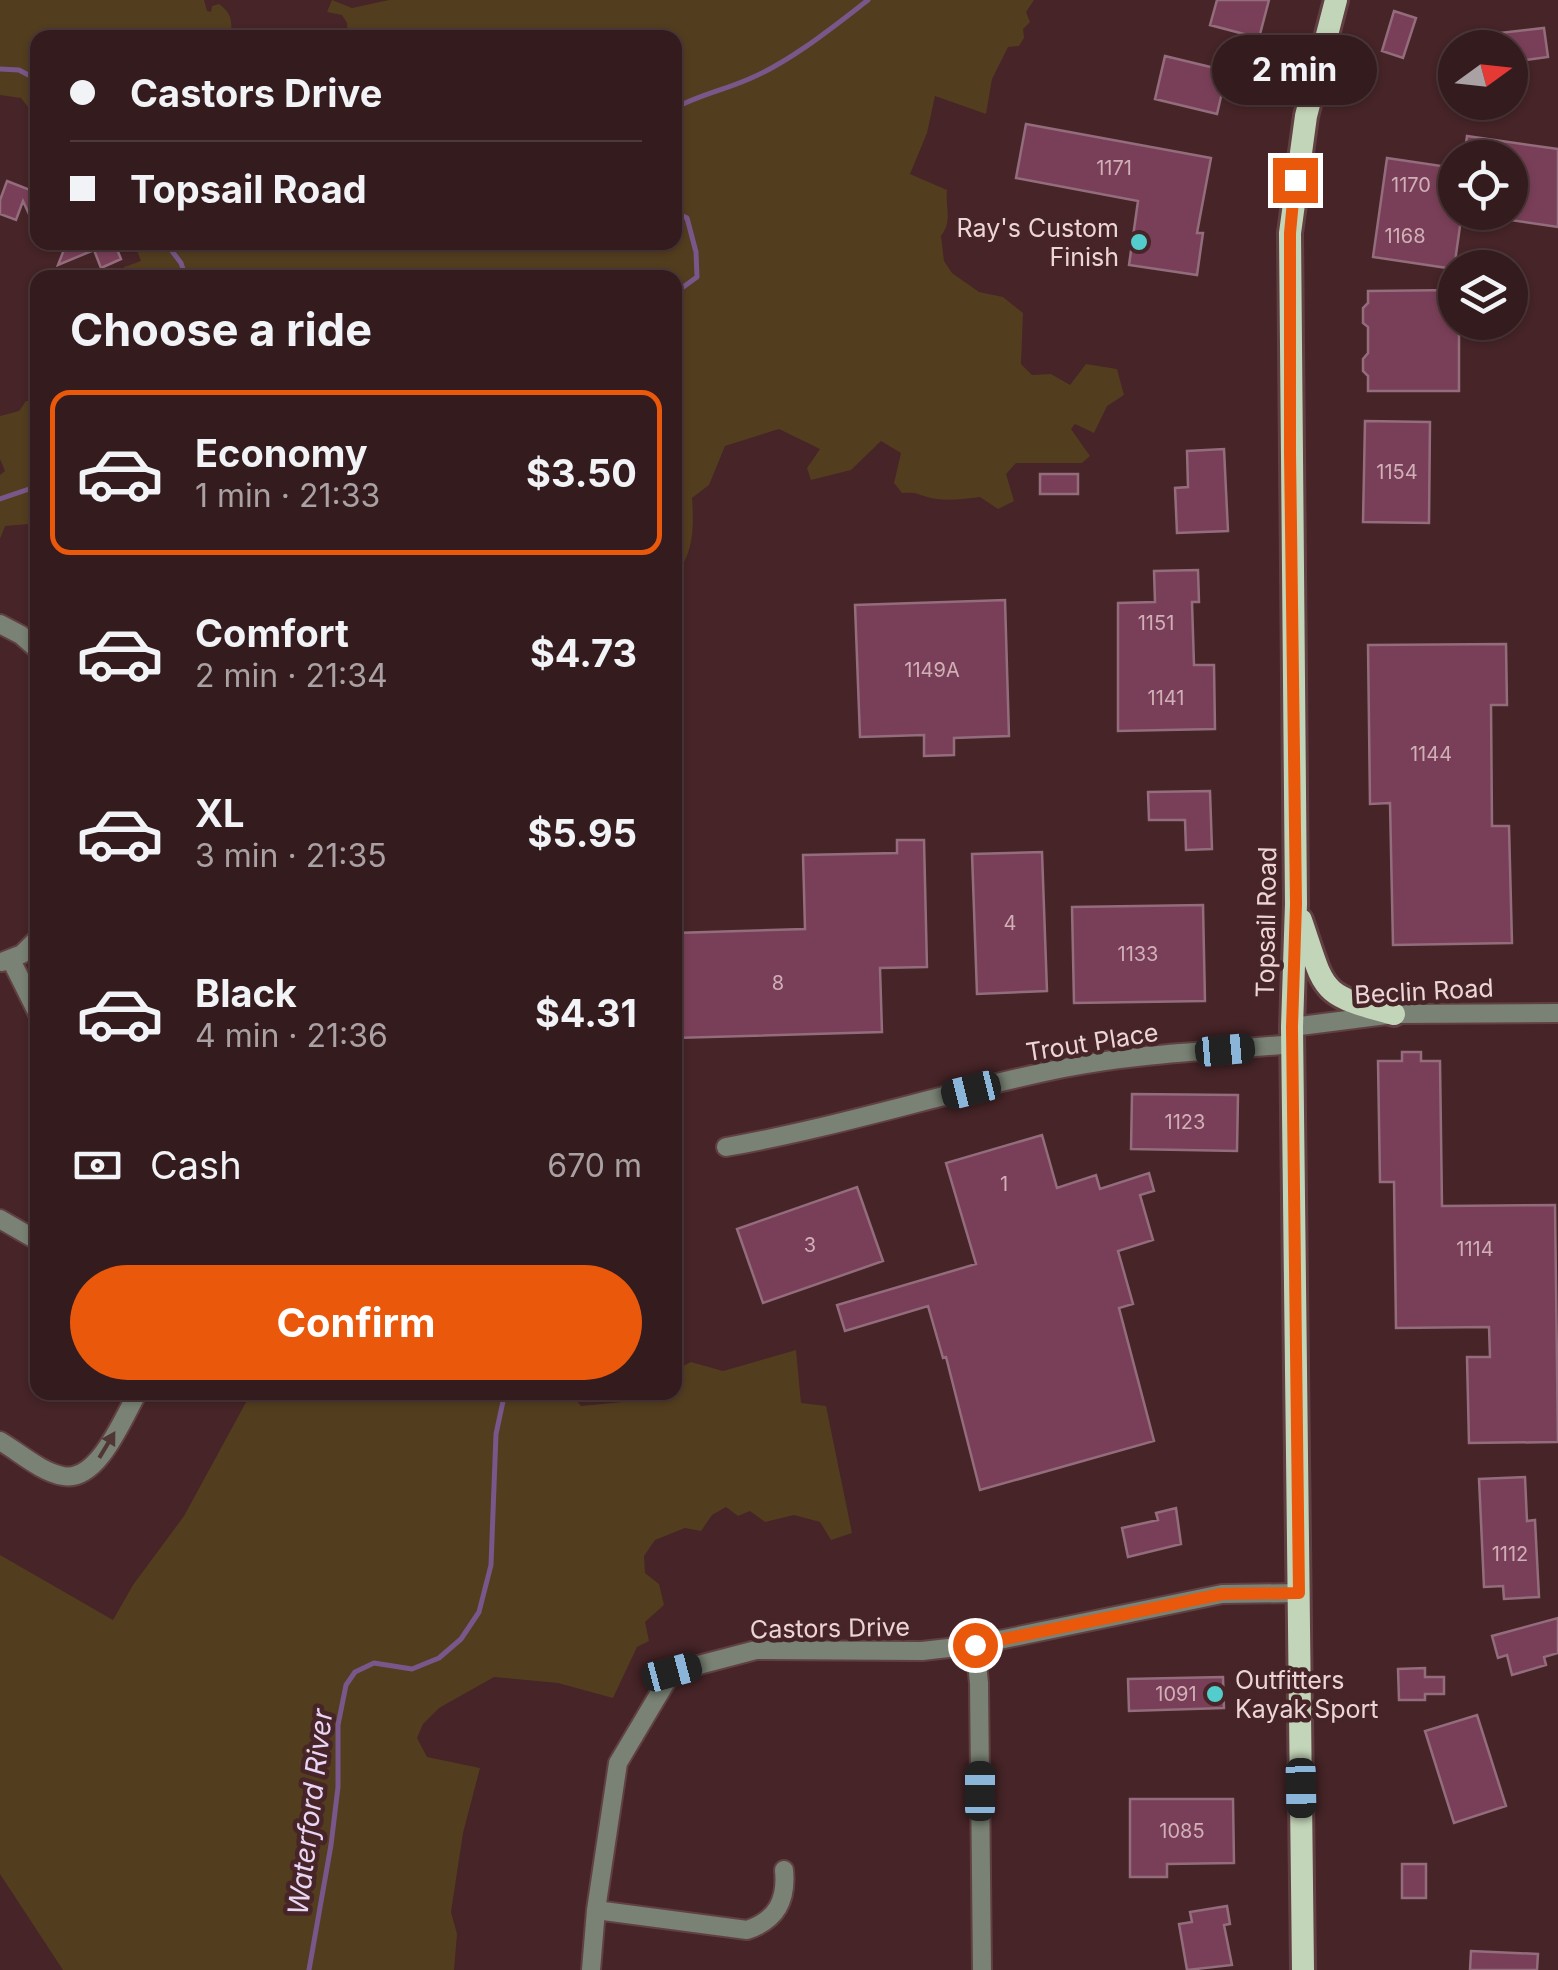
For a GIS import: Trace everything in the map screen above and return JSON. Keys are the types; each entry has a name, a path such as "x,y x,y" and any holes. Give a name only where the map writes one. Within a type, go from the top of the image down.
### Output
{"main road":[{"name":"Topsail Road","path":"1302,1970 1290,233 1306,116 1336,0"},
{"path":"1296,904 1323,984 1350,1003 1394,1014"}],"street":[{"path":"0,624 30,643"},
{"path":"30,946 6,961 30,1001"},
{"name":"Beclin Road","path":"1293,1036 1394,1014 1558,1012"},
{"name":"Trout Place","path":"726,1147 790,1136 1064,1068 1293,1036"},
{"path":"0,1219 30,1236"},
{"path":"0,1441 53,1472 78,1475 94,1466 133,1400"},
{"name":"Castors Drive","path":"591,1970 618,1763 672,1672 756,1650 922,1651 975,1645 1222,1594 1299,1593"},
{"path":"975,1645 980,1683 982,1970"},
{"path":"596,1910 748,1930 777,1912 784,1893 784,1870"}],"shaded area":[{"path":"0,0 204,0 207,11 219,4 230,19 231,30 30,30 30,110 21,98 0,95"},
{"path":"332,0 352,8 389,0 1034,0 1026,12 1030,22 1023,29 1024,38 1019,46 1008,47 992,79 986,114 935,96 927,133 910,174 947,190 948,219 941,236 944,261 952,273 979,292 1003,297 1023,313 1021,364 1032,375 1051,374 1070,385 1086,364 1117,369 1124,395 1107,406 1094,433 1075,424 1071,429 1090,456 1082,463 1016,463 1006,474 1014,501 998,509 980,497 954,500 902,493 894,483 901,453 881,441 851,470 811,480 807,468 820,449 779,429 725,446 709,485 692,498 691,539 682,565 682,270 123,270 141,261 137,250 682,250 682,30 348,30 342,15 327,12"},
{"path":"30,401 30,524 5,526 0,539 0,475 5,471 0,459 0,416 19,411"},
{"path":"796,1350 801,1403 826,1406 852,1533 831,1540 820,1522 794,1515 765,1522 750,1511 738,1516 726,1507 712,1515 701,1531 685,1528 655,1540 644,1556 645,1573 659,1584 664,1605 645,1622 649,1641 637,1647 613,1698 558,1683 494,1677 439,1708 423,1724 417,1738 427,1757 480,1768 463,1833 451,1912 457,1934 454,1970 63,1970 0,1874 0,1555 113,1620 133,1585 184,1516 247,1400 576,1400 581,1406 682,1400 682,1366 691,1362 723,1371"}],"building":[{"path":"1217,0 1269,0 1259,38 1210,25"},
{"path":"1394,11 1416,18 1403,58 1382,51"},
{"path":"1544,28 1548,57 1528,60 1526,30"},
{"path":"1165,56 1227,71 1217,114 1155,99"},
{"path":"1026,124 1211,158 1197,233 1203,233 1197,275 1129,265 1138,201 1016,178"},
{"path":"1528,145 1558,149 1558,227 1528,223"},
{"path":"1387,158 1438,166 1438,230 1459,230 1457,250 1438,250 1438,267 1373,257"},
{"path":"7,181 30,190 30,216 23,201 16,220 0,214"},
{"path":"64,250 94,250 58,265"},
{"path":"94,250 117,250 121,259 101,268"},
{"path":"1438,290 1438,340 1459,340 1459,391 1368,391 1363,359 1368,353 1368,327 1363,323 1363,308 1368,303 1368,291"},
{"path":"1365,421 1430,422 1429,523 1363,522"},
{"path":"1224,449 1228,531 1177,533 1175,488 1188,487 1187,451"},
{"path":"1040,474 1078,474 1078,494 1040,494"},
{"path":"1198,570 1199,602 1192,602 1194,665 1214,665 1215,729 1118,731 1118,603 1155,602 1154,571"},
{"path":"1005,600 1009,736 954,738 954,755 924,756 924,735 860,737 855,605"},
{"path":"1506,644 1507,705 1491,705 1492,826 1509,826 1512,943 1393,945 1390,803 1370,804 1368,645"},
{"path":"1210,791 1212,849 1186,850 1185,820 1149,820 1148,792"},
{"path":"897,840 924,840 927,967 880,968 882,1032 682,1038 682,933 805,929 803,855 897,853"},
{"path":"1042,852 1047,991 977,994 972,854"},
{"path":"1203,905 1205,1001 1074,1003 1072,907"},
{"path":"1402,1052 1421,1052 1421,1061 1440,1061 1442,1206 1555,1205 1558,1442 1469,1443 1467,1357 1490,1357 1489,1327 1396,1328 1394,1182 1380,1182 1378,1061 1402,1061"},
{"path":"1132,1094 1238,1095 1237,1151 1131,1149"},
{"path":"1042,1135 1057,1188 1096,1175 1100,1189 1149,1173 1154,1191 1140,1195 1153,1240 1118,1251 1133,1304 1119,1308 1154,1441 980,1490 946,1357 943,1358 928,1306 845,1331 837,1305 976,1264 946,1163"},
{"path":"857,1187 883,1261 763,1303 737,1229"},
{"path":"1525,1477 1527,1521 1535,1520 1539,1597 1504,1599 1503,1586 1484,1587 1479,1479"},
{"path":"1176,1508 1181,1544 1128,1557 1122,1528 1158,1520 1156,1513"},
{"path":"1558,1618 1558,1653 1544,1657 1546,1665 1512,1675 1507,1655 1498,1658 1492,1636"},
{"path":"1425,1668 1425,1677 1444,1677 1444,1694 1425,1694 1425,1700 1399,1700 1398,1669"},
{"path":"1223,1677 1224,1708 1129,1711 1128,1679"},
{"path":"1477,1715 1506,1806 1454,1823 1425,1731"},
{"path":"1130,1799 1233,1799 1234,1863 1167,1864 1167,1877 1130,1877"},
{"path":"1402,1864 1426,1864 1426,1898 1402,1898"},
{"path":"1227,1906 1230,1924 1224,1925 1232,1965 1187,1970 1179,1924 1192,1922 1190,1912"},
{"path":"1471,1951 1538,1954 1537,1970 1470,1970"}],"waterway":[{"name":"Waterford River","path":"682,105 780,63 868,0"},
{"path":"0,69 19,70 30,76"},
{"name":"Waterford River","path":"682,216 687,218 696,252 697,277 682,288"},
{"path":"171,250 183,270"},
{"path":"0,499 30,489"},
{"name":"Waterford River","path":"309,1970 331,1845 338,1787 338,1725 346,1685 355,1672 374,1663 412,1669 439,1658 461,1639 479,1612 491,1565 496,1434 503,1400"}],"place":[{"name":"Ray's Custom Finish","path":"1139,242"},
{"name":"Outfitters Kayak Sport","path":"1215,1694"}],"route":[{"path":"975,1645 1222,1594 1299,1593 1290,452 1290,233 1295,180"}]}
